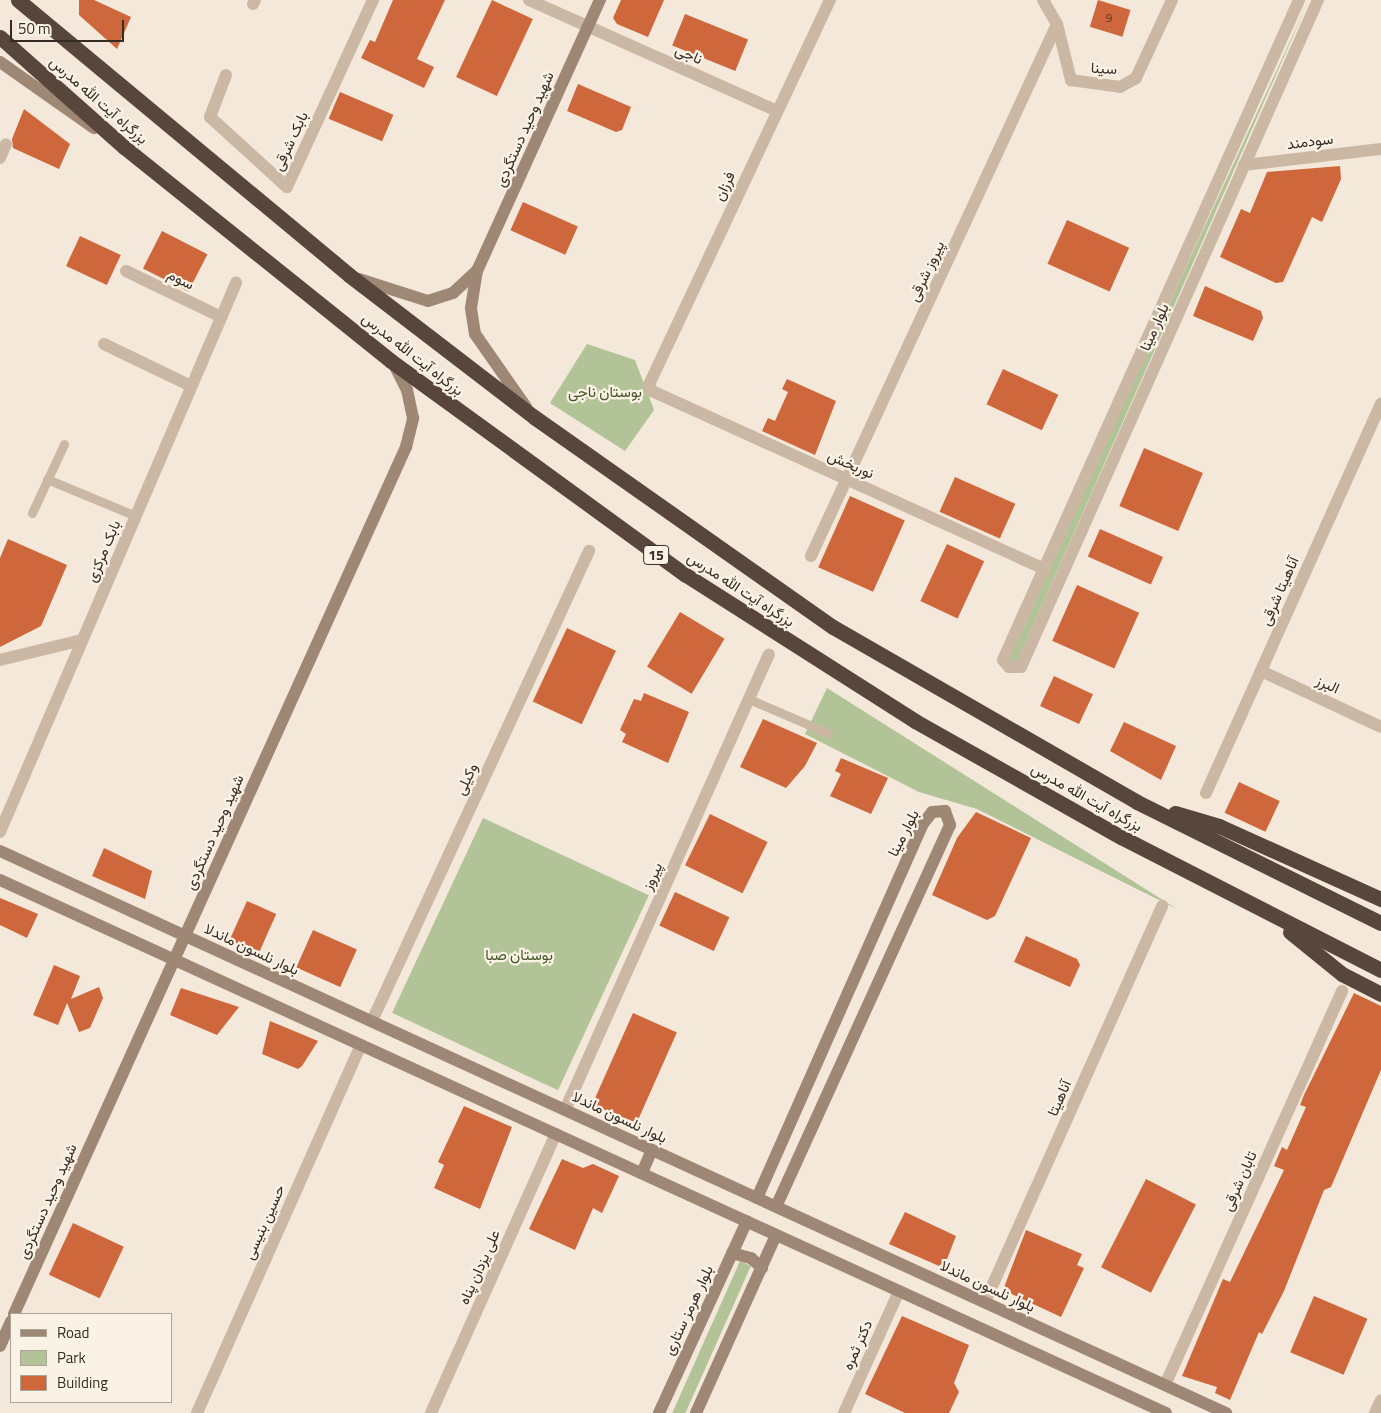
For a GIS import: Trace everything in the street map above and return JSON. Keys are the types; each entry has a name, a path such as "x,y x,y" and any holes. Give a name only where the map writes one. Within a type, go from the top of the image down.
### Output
{"highway":[{"name":"بزرگراه آیت الله مدرس","path":"18,0 349,275 534,417 833,628 1137,802 1381,923"},
{"name":"بزرگراه آیت الله مدرس","path":"0,37 140,160 391,361 686,575 915,721 1269,915 1381,970"},
{"path":"1137,802 1219,826 1381,899"},
{"path":"1269,915 1342,974 1381,994"}],"main road":[{"name":"شهید وحید دستگردی","path":"534,417 475,334 471,308 477,271 600,0"},
{"path":"0,62 140,160"},
{"name":"شهید وحید دستگردی","path":"349,275 428,301 453,293 477,271"},
{"name":"شهید وحید دستگردی","path":"14,1313 406,447 413,418 407,390 391,361"},
{"name":"بلوار مینا","path":"757,1198 922,825 932,812 945,811 950,825 776,1206"},
{"name":"بلوار نلسون ماندلا","path":"0,851 1226,1413"},
{"path":"0,880 899,1291 1148,1409 1166,1413"},
{"path":"642,1173 652,1150"},
{"path":"766,1176 785,1185"},
{"name":"بلوار هرمز ستاری","path":"659,1413 747,1221"},
{"path":"696,1413 776,1235"},
{"path":"732,1253 752,1258 762,1268"},
{"path":"0,1346 10,1323"}],"street":[{"name":"بابک شرقی","path":"226,75 210,118 287,187 373,0"},
{"name":"ناجی","path":"529,0 777,111"},
{"name":"فرزان","path":"649,385 830,0"},
{"path":"1043,0 1057,24"},
{"name":"سینا","path":"1057,24 1071,80 1120,87 1136,78 1172,0"},
{"name":"بلوار مینا","path":"1299,0 1003,660 1009,667 1021,668 1318,0"},
{"name":"پیروز شرقی","path":"811,556 1057,24"},
{"path":"0,158 6,144"},
{"name":"سودمند","path":"1244,165 1381,149"},
{"name":"سوم","path":"126,271 221,317"},
{"name":"بابک مرکزی","path":"0,832 236,283"},
{"path":"104,344 191,386"},
{"name":"نوربخش","path":"649,385 652,391 1044,569"},
{"name":"آناهیتا شرقی","path":"1206,793 1381,403"},
{"name":"وكيلی","path":"372,1021 589,551"},
{"path":"0,660 82,640"},
{"name":"پیروز","path":"565,1110 769,656"},
{"name":"البرز","path":"1261,671 1381,727"},
{"name":"آناهیتا","path":"985,1302 1162,906"},
{"name":"تابان شرقی","path":"1165,1385 1342,991"},
{"name":"حسین بنیسی","path":"196,1413 361,1045"},
{"name":"علی یزدان پناه","path":"431,1413 556,1134"},
{"name":"دکتر ثمره","path":"844,1413 899,1291"},
{"path":"1375,1413 1381,1400"}],"lane":[{"path":"32,513 64,444"},
{"path":"47,479 136,516"},
{"path":"749,699 828,733"}],"green space":[{"path":"1309,0 1016,664 1008,661 1139,369"},
{"name":"بوستان ناجی","path":"587,344 635,360 654,410 625,451 550,403"},
{"path":"827,688 1177,909 977,809 919,792 805,734"},
{"name":"بوستان صبا","path":"483,818 649,895 558,1090 392,1013"},
{"path":"740,1261 751,1266 685,1413 672,1413"}],"building":[{"path":"79,0 94,0 131,17 117,49 79,15"},
{"path":"393,0 445,0 417,59 434,67 424,88 361,58 370,40 375,42"},
{"path":"492,0 533,19 497,96 456,77"},
{"path":"621,0 664,0 648,37 617,24 613,18"},
{"path":"1098,0 1131,10 1122,37 1090,27"},
{"path":"685,14 748,39 735,71 672,46"},
{"path":"578,84 631,107 622,130 616,132 567,111"},
{"path":"340,92 393,115 382,141 329,119"},
{"path":"24,109 70,144 59,169 13,148 12,139"},
{"path":"1340,166 1341,179 1322,222 1312,217 1283,282 1276,283 1220,257 1241,209 1250,213 1267,172"},
{"path":"523,202 578,226 565,255 510,230"},
{"path":"1067,220 1129,248 1110,292 1047,264"},
{"path":"162,231 207,254 188,292 143,268"},
{"path":"80,236 121,255 107,285 66,266"},
{"path":"1205,286 1261,311 1263,318 1253,341 1193,316"},
{"path":"1003,369 1058,395 1042,430 987,404"},
{"path":"787,379 836,401 815,455 762,431 768,418 775,421 788,392 782,389"},
{"path":"1144,448 1203,473 1178,531 1119,506"},
{"path":"955,477 1015,504 1000,539 940,512"},
{"path":"850,496 905,520 873,592 818,567"},
{"path":"1100,529 1163,557 1151,584 1088,556"},
{"path":"8,539 67,565 41,626 0,647 0,558"},
{"path":"947,544 984,561 958,618 920,601"},
{"path":"1077,585 1139,613 1114,668 1052,641"},
{"path":"680,612 725,639 692,694 647,667"},
{"path":"567,628 616,651 582,724 533,701"},
{"path":"1054,676 1093,694 1079,724 1040,706"},
{"path":"644,693 689,712 668,763 622,742 626,734 620,730 634,699 641,701"},
{"path":"763,719 817,743 805,766 786,788 740,767"},
{"path":"1124,722 1176,746 1161,780 1110,751"},
{"path":"841,758 888,778 871,814 830,796 841,774 835,771"},
{"path":"1239,782 1280,801 1265,832 1225,813"},
{"path":"976,812 1031,838 995,916 987,920 932,895 957,838"},
{"path":"710,814 768,842 743,893 685,865"},
{"path":"104,848 152,871 145,899 92,876"},
{"path":"675,892 729,917 714,951 659,926"},
{"path":"0,898 38,914 27,938 0,925"},
{"path":"247,901 276,914 259,953 230,940"},
{"path":"313,930 357,950 340,987 296,967"},
{"path":"1026,936 1077,959 1080,965 1070,987 1014,962"},
{"path":"54,965 80,976 71,999 99,987 103,998 90,1028 79,1032 67,1003 58,1025 33,1015"},
{"path":"181,988 239,1007 217,1035 170,1015"},
{"path":"1354,993 1381,1006 1381,1070 1331,1187 1324,1190 1284,1291 1262,1334 1259,1332 1230,1400 1215,1393 1217,1387 1182,1376 1223,1279 1230,1282 1284,1170 1274,1166 1282,1147 1287,1150 1306,1107 1300,1105 1304,1095"},
{"path":"633,1013 677,1033 636,1124 592,1104"},
{"path":"270,1021 318,1041 302,1066 298,1069 262,1054"},
{"path":"464,1106 512,1127 480,1209 434,1188 444,1165 438,1162"},
{"path":"562,1159 583,1168 593,1164 619,1176 602,1213 593,1208 575,1250 529,1229"},
{"path":"1146,1179 1196,1204 1151,1293 1101,1267"},
{"path":"905,1212 956,1236 947,1259 939,1266 889,1244"},
{"path":"73,1223 124,1247 100,1298 49,1275"},
{"path":"1026,1230 1082,1254 1077,1265 1084,1268 1061,1317 1003,1290"},
{"path":"1314,1296 1367,1319 1344,1375 1290,1352"},
{"path":"902,1316 969,1345 954,1383 959,1392 949,1413 905,1413 865,1394"}]}
